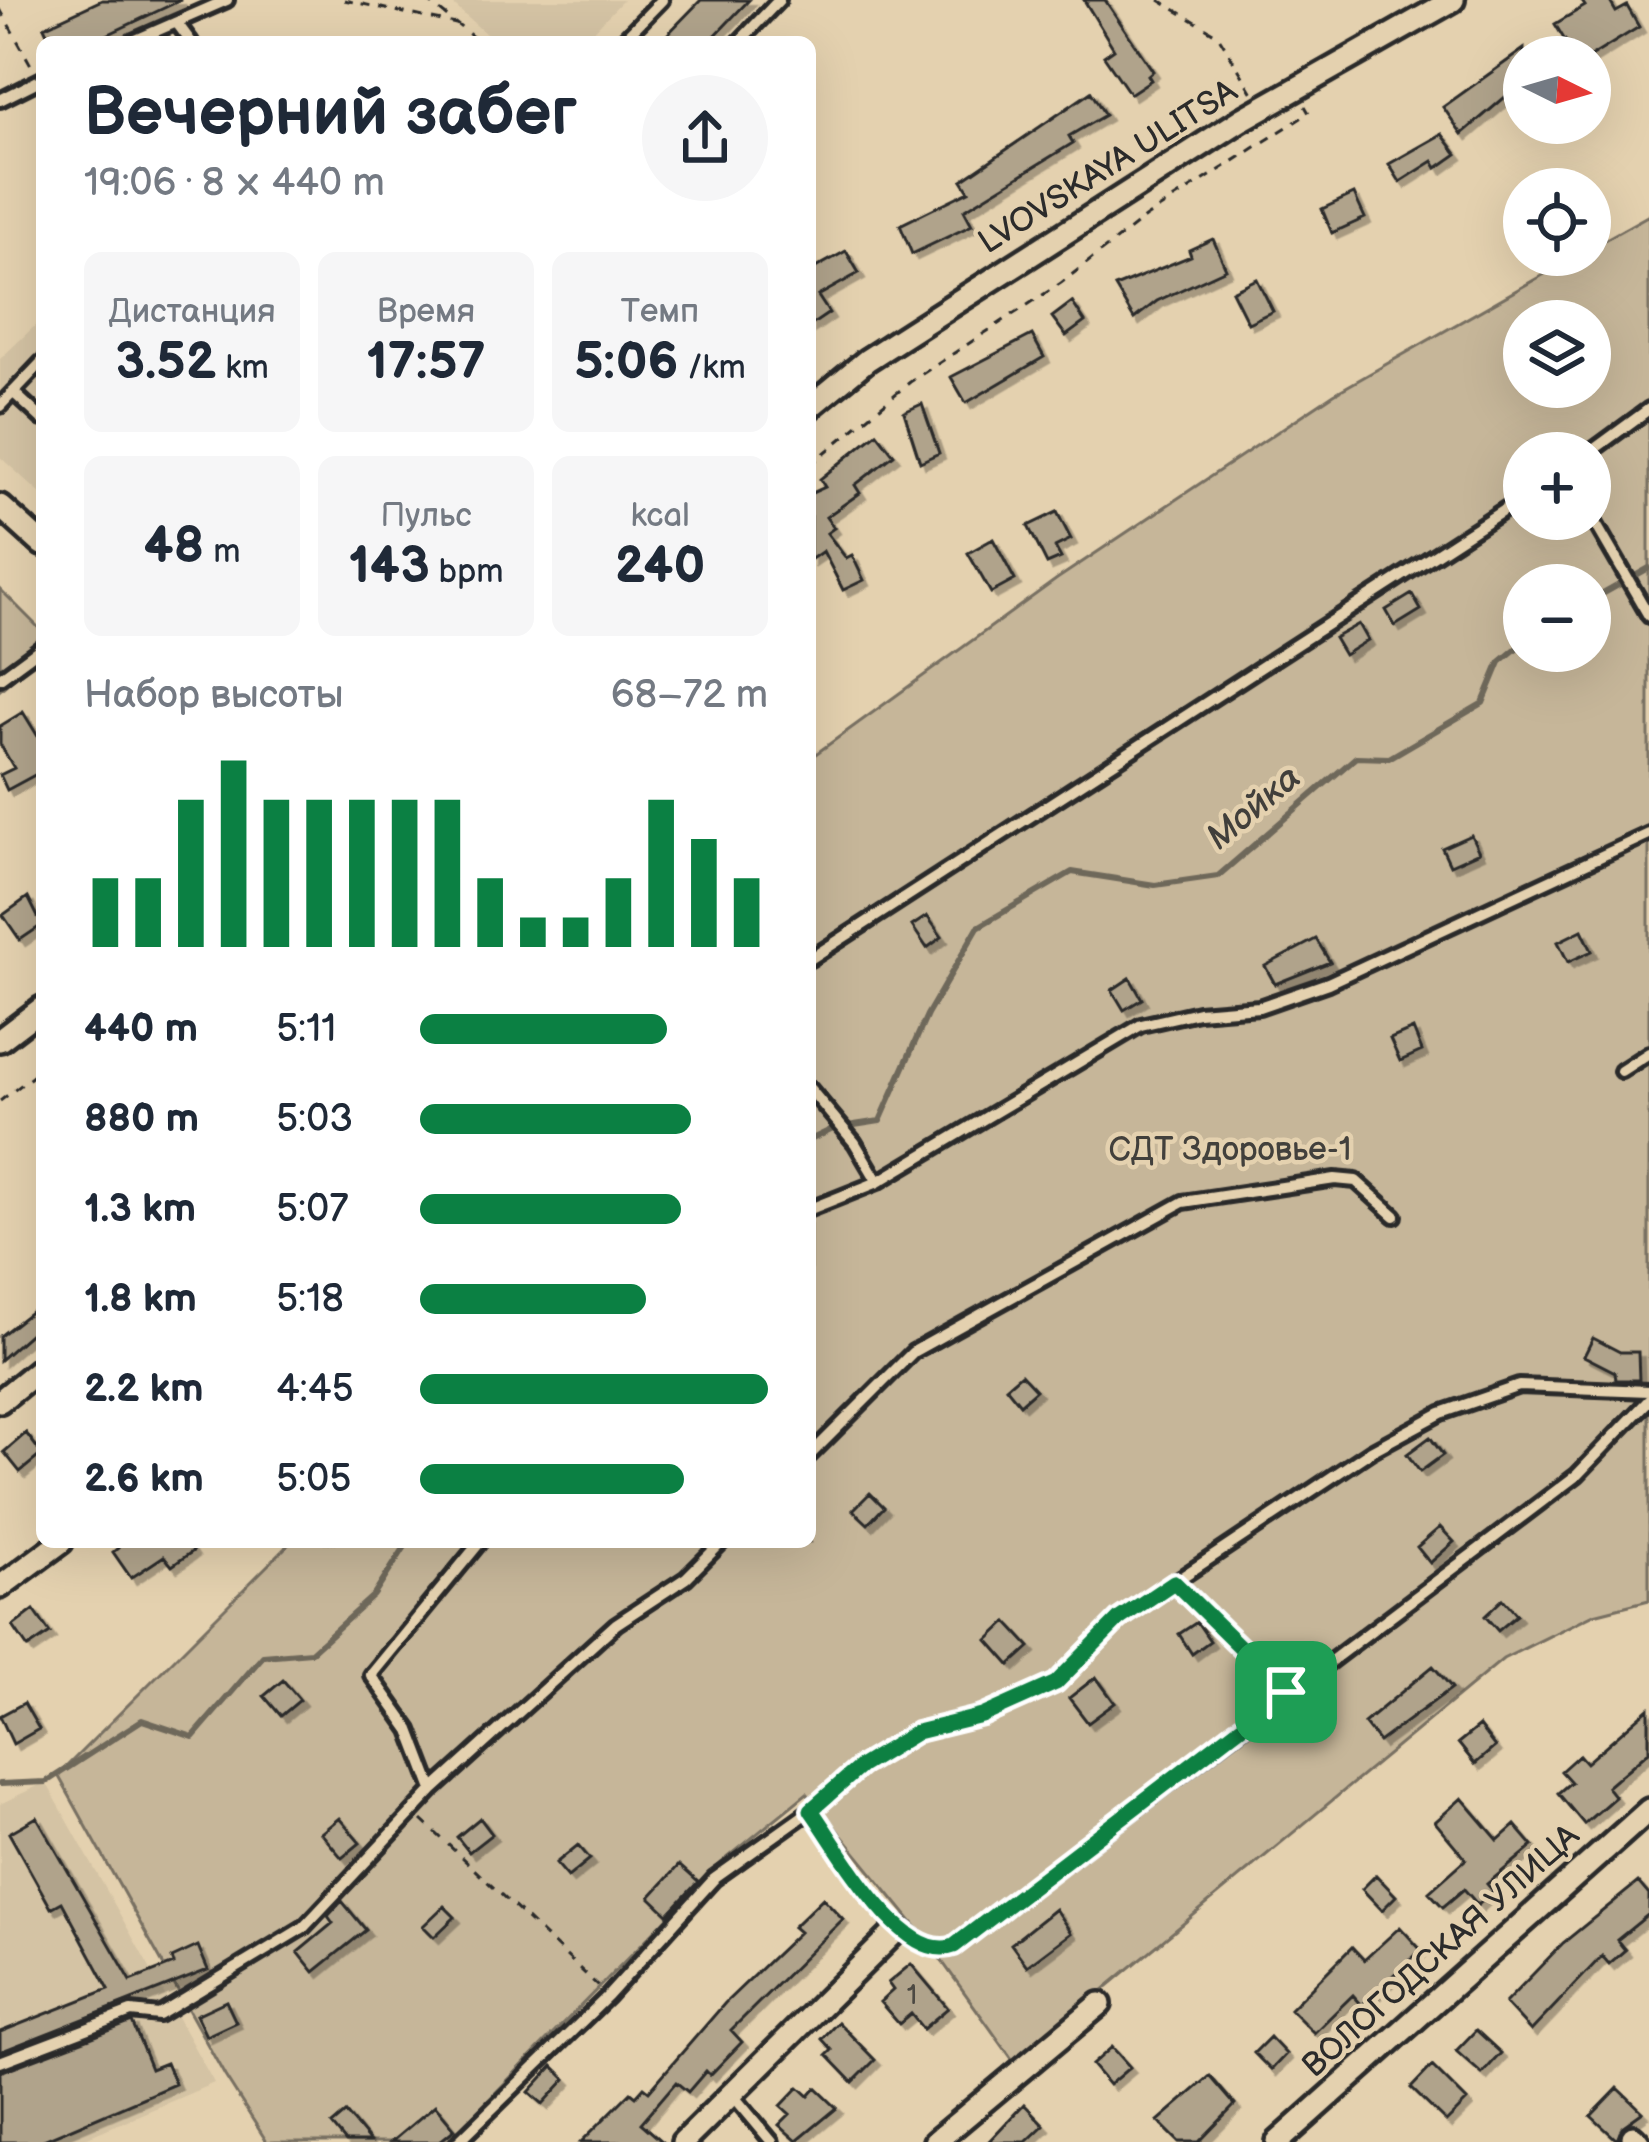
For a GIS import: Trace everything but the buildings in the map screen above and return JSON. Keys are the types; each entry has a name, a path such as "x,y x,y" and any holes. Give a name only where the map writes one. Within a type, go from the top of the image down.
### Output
{"street":[{"name":"LVOVSKAYA ULITSA","path":"816,402 867,360 1262,108 1453,0"},
{"path":"0,506 36,539"},
{"path":"0,1040 36,1012"},
{"path":"0,1401 36,1372"},
{"path":"0,1587 53,1548"},
{"name":"ВОЛОГОДСКАЯ УЛИЦА","path":"1278,2142 1649,1810"},
{"path":"683,2142 898,1929"},
{"path":"935,2142 1100,2004"}],"lane":[{"path":"146,36 227,0"},
{"path":"627,36 662,0"},
{"path":"745,36 779,0"},
{"path":"177,23 187,36"},
{"path":"0,100 36,83"},
{"path":"0,406 36,368"},
{"path":"14,392 36,413"},
{"path":"1611,437 1649,409"},
{"path":"816,955 1503,511"},
{"path":"1605,540 1649,616"},
{"path":"0,679 36,652"},
{"path":"816,1207 878,1182 1142,1025 1259,1006 1328,982 1649,834"},
{"path":"1622,1071 1649,1053"},
{"path":"816,1095 855,1143 878,1182"},
{"path":"816,1449 914,1352 1183,1202 1335,1179 1356,1181 1395,1216"},
{"path":"458,2142 608,1996 714,1879 811,1810 861,1766 917,1732 982,1716 1056,1683 1119,1619 1371,1451 1441,1413 1519,1386 1649,1395"},
{"path":"811,1810 898,1929 926,1948 954,1946 1577,1475 1649,1395"},
{"path":"434,1790 410,1730 371,1675 475,1548"},
{"path":"0,2062 130,2012 159,2014 304,1927 434,1790 616,1624 686,1577 716,1548"},
{"path":"1174,1582 1286,1692"},
{"path":"731,2093 772,2142"}],"path":[{"path":"344,0 456,24"},
{"path":"426,0 471,36"},
{"path":"1159,0 1218,35 1262,108"},
{"path":"0,9 36,72"},
{"path":"816,461 910,382 1061,283 1146,217 1309,113 1296,88"},
{"path":"0,1101 36,1074"},
{"path":"413,1812 608,1996"}],"shaded area":[{"path":"448,0 623,0 589,36 488,36"},
{"path":"36,325 36,490 0,457 0,359"},
{"path":"46,1782 214,2083 76,2142 0,2142 0,1804"}],"green space":[{"name":"СДТ Здоровье-1","path":"1649,215 1649,1600 1594,1614 1503,1659 1015,2063 926,1939 807,1793 721,1863 447,2142 267,2142 225,2076 58,1775 285,1548 816,1548 816,754 1057,579 1334,394 1541,276 1611,276 1611,236"},
{"path":"0,589 36,625 36,659 0,690"}],"waterway":[{"name":"Мойка","path":"1611,589 1649,568"},
{"name":"Мойка","path":"816,1137 835,1128 880,1121 927,1015 978,927 1072,872 1155,885 1218,876 1356,757 1389,758 1483,703 1503,660"},
{"name":"Мойка","path":"0,1784 46,1782 142,1720 193,1737 263,1656 311,1652 374,1595 404,1548"}],"route":[{"path":"1174,1582 1286,1692 946,1949 926,1948 898,1929 811,1810 861,1766 917,1732 982,1716 1056,1683 1119,1619 1174,1582"}]}
